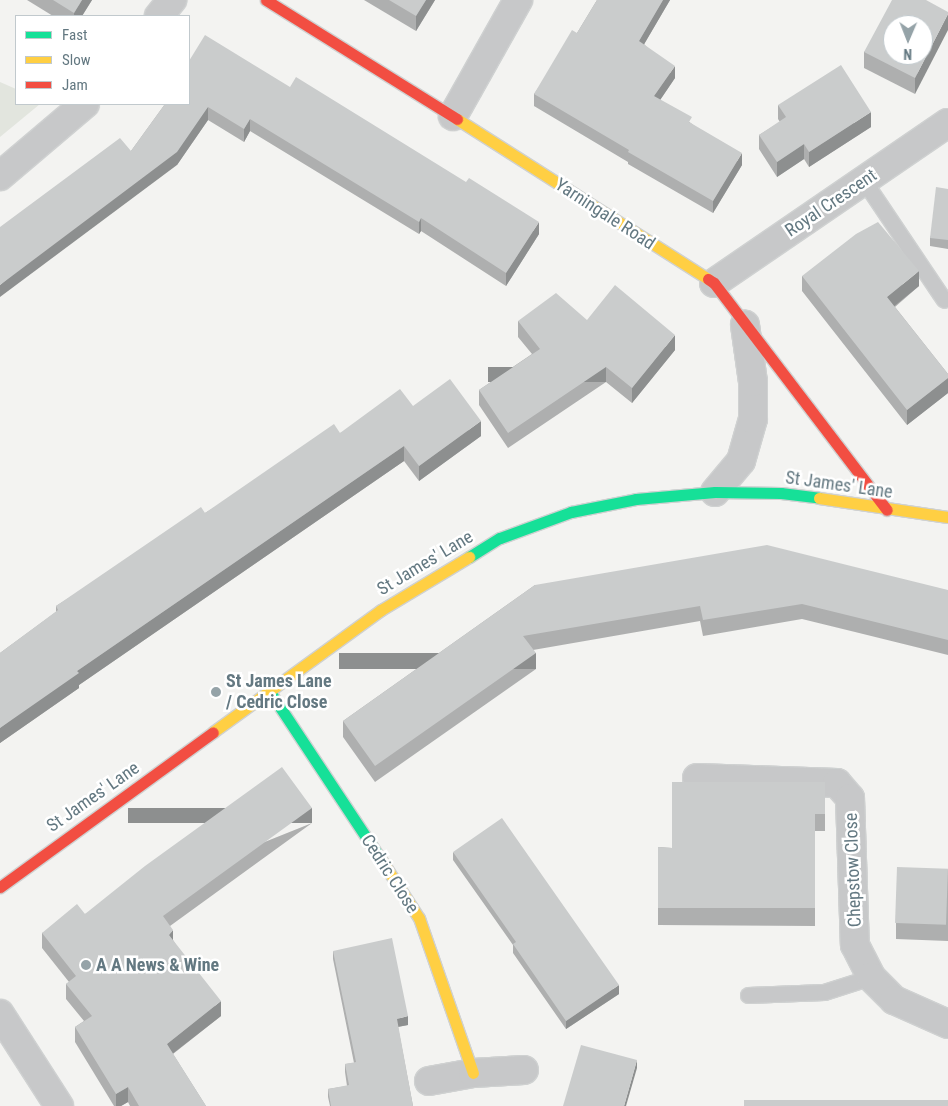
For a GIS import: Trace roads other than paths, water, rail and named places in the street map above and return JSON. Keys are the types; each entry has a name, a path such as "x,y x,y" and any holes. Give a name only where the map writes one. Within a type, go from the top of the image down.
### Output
{"street":[{"path":"160,15 172,0"},
{"name":"Yarningale Road","path":"266,0 454,116 714,283 887,510"},
{"path":"454,116 518,0"},
{"path":"0,176 84,105"},
{"name":"Royal Crescent","path":"714,283 948,123"},
{"name":"Yarningale Road","path":"715,492 741,461 753,418 753,382 745,325"},
{"name":"St James' Lane","path":"0,887 56,844 270,692 381,610 500,538 571,512 636,499 715,492 781,493 887,510 948,517"},
{"name":"Cedric Close","path":"270,692 419,918 473,1073"},
{"name":"Chepstow Close","path":"696,778 837,783 850,798 855,945 870,976 894,1000 948,1024"},
{"path":"0,1014 59,1106"},
{"path":"429,1081 473,1073 524,1070"}],"lane":[{"path":"864,181 944,300"},
{"path":"748,995 824,992 870,976"}],"place":[{"name":"St James Lane / Cedric Close","path":"216,692"},
{"name":"A A News & Wine","path":"86,965"}]}
